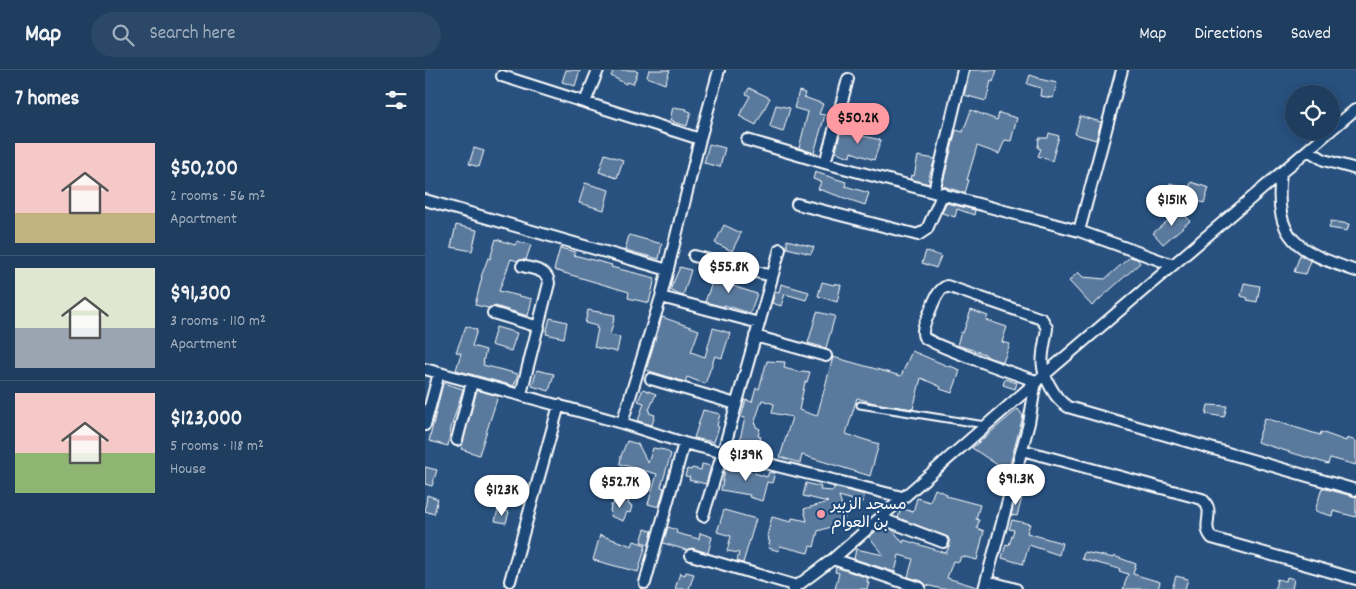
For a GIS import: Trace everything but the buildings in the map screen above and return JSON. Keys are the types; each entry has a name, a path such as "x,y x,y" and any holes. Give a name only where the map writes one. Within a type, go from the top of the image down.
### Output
{"street":[{"path":"585,102 598,70"},
{"path":"623,423 661,297 719,70"},
{"path":"797,204 918,235 927,229 939,192 963,70"},
{"path":"1079,231 1122,70"},
{"path":"502,76 700,139"},
{"path":"825,163 848,79"},
{"path":"1340,123 1356,109"},
{"path":"747,140 825,163 1079,231 1173,265"},
{"path":"691,555 795,587 833,559 985,425 1320,140"},
{"path":"1308,150 1324,160 1356,169"},
{"path":"1281,173 1279,189 1281,219 1297,244 1305,251 1322,259 1356,271"},
{"path":"425,200 667,270"},
{"path":"703,516 723,452 779,249"},
{"path":"694,256 772,276"},
{"path":"521,394 549,283 549,278 544,272 522,266"},
{"path":"1016,589 986,585 1033,409 1040,378 1047,328 1042,319 947,286 941,289 925,325 924,338 929,341 959,353 1040,378 1058,399 1068,407 1356,490"},
{"path":"661,297 759,323"},
{"path":"493,313 539,327"},
{"path":"755,336 826,356"},
{"path":"425,369 623,423 684,443 902,497"},
{"path":"425,426 439,373"},
{"path":"651,379 736,404"},
{"path":"457,440 472,382"},
{"path":"510,581 559,405"},
{"path":"645,583 684,443"},
{"path":"1022,450 1202,499 1210,509 1207,527 1208,534 1212,538 1356,579"},
{"path":"880,518 943,542"},
{"path":"833,559 920,588"}],"lane":[{"path":"860,405 985,425"}],"place":[{"name":"مسجد الزبير بن العوام","path":"821,514"}]}
